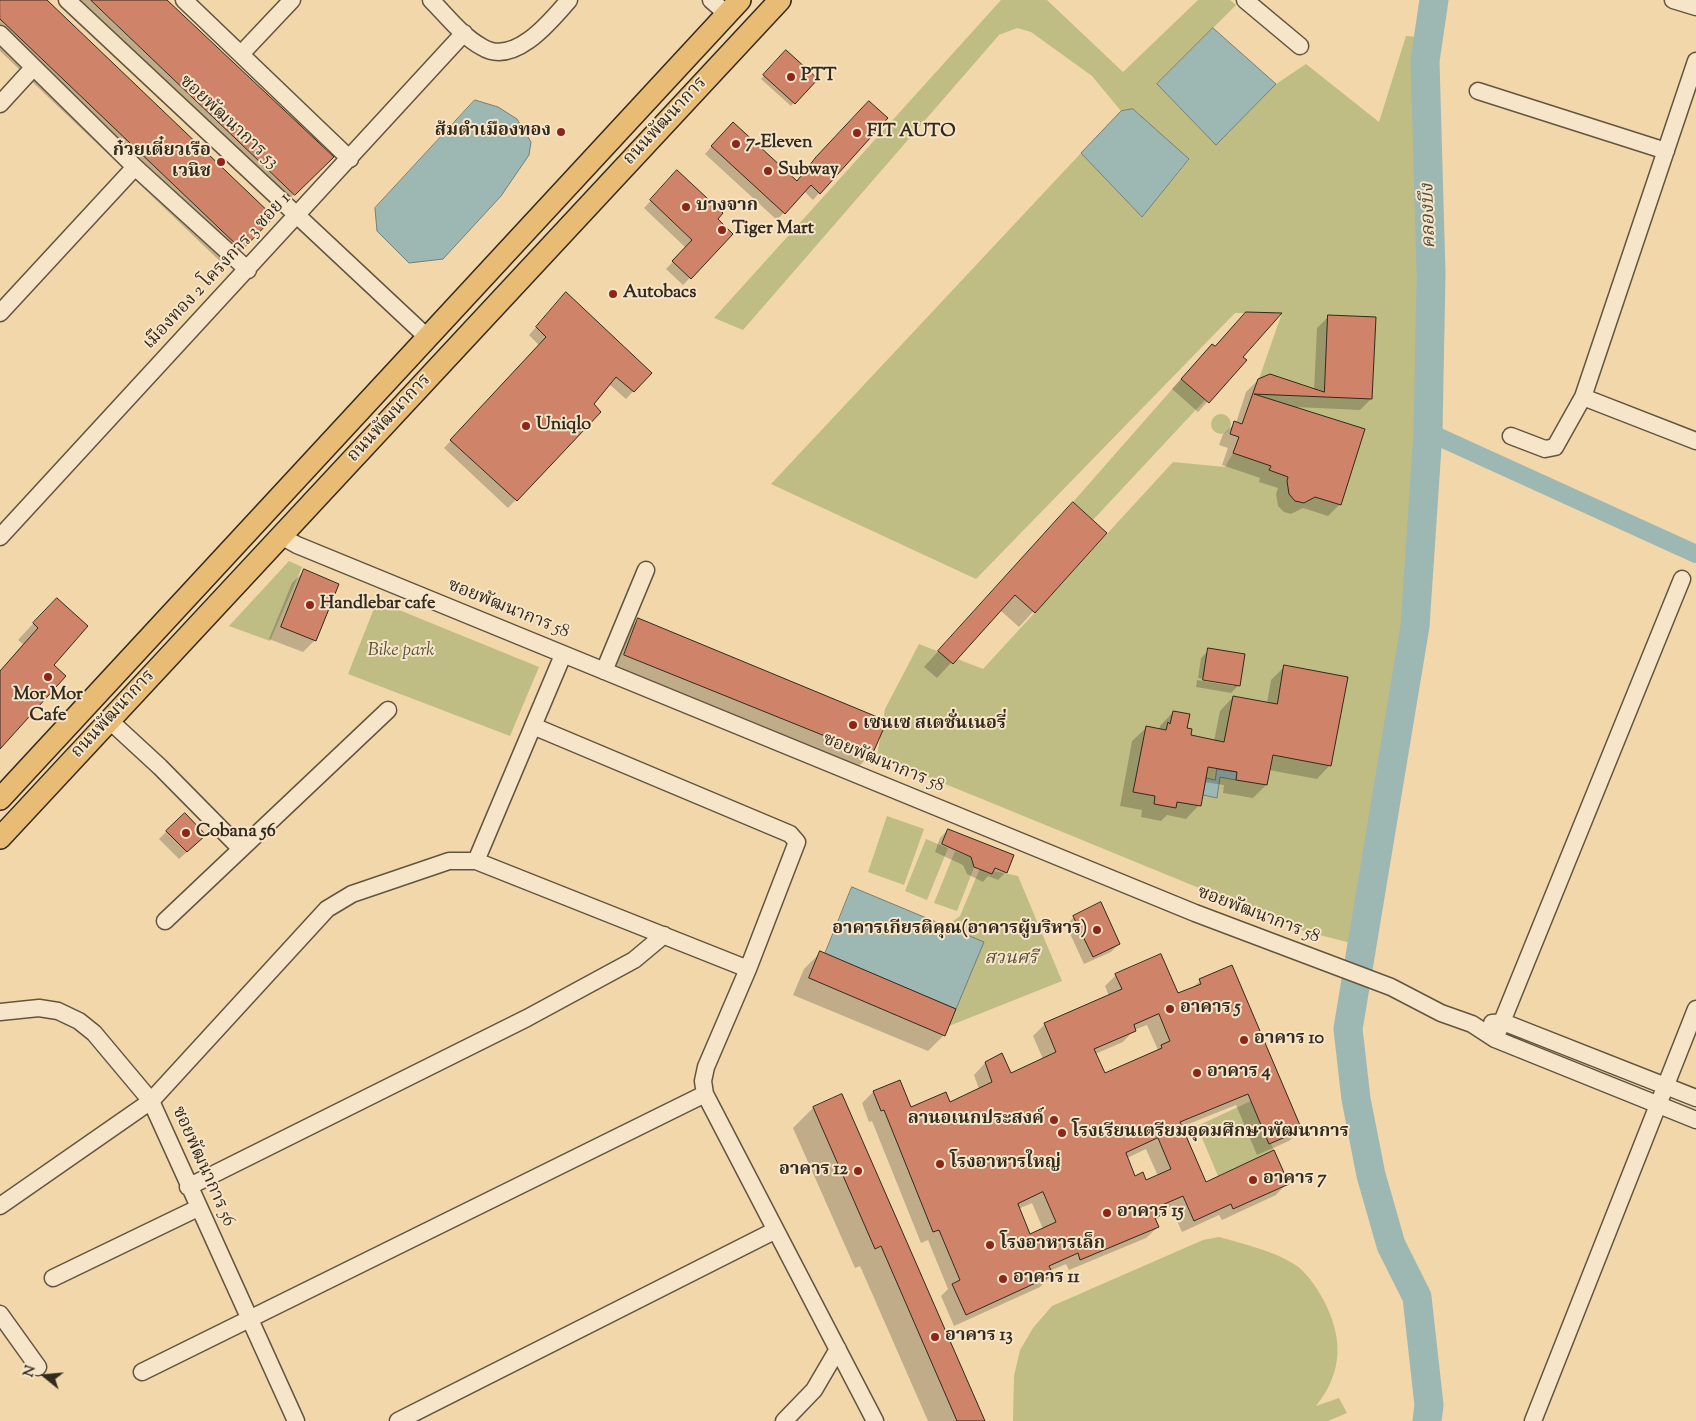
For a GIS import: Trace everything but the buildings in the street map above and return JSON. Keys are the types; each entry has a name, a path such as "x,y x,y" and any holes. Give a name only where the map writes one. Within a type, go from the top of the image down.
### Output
{"main road":[{"name":"ถนนพัฒนาการ","path":"0,838 780,0"},
{"name":"ถนนพัฒนาการ","path":"0,799 733,7"},
{"path":"427,337 456,349"},
{"path":"261,516 281,536"}],"street":[{"name":"ซอยพัฒนาการ 53","path":"67,0 427,337"},
{"path":"184,0 350,159"},
{"path":"241,54 292,0"},
{"path":"431,0 483,49 506,52 527,44 570,0"},
{"path":"711,0 733,7"},
{"path":"1245,0 1300,46"},
{"path":"1673,0 1696,7"},
{"name":"เมืองทอง 2 โครงการ 3 ซอย 1","path":"0,537 248,270 464,33"},
{"path":"0,34 135,167 248,270"},
{"path":"1511,436 1545,449 1555,447 1583,396 1696,61"},
{"path":"0,104 33,68"},
{"path":"1478,91 1666,151"},
{"path":"0,314 135,167"},
{"path":"1583,396 1696,441"},
{"name":"ซอยพัฒนาการ 58","path":"281,536 297,545 1037,849 1300,954 1391,987 1441,1013 1472,1024 1495,1039 1696,1120"},
{"path":"604,671 646,570"},
{"path":"1495,1039 1682,579"},
{"path":"476,861 563,654"},
{"path":"165,921 388,710"},
{"path":"109,720 166,772 241,849"},
{"path":"533,726 790,834 797,842 796,849 748,969 706,1067 703,1082 704,1094 875,1421"},
{"path":"0,1206 151,1101 327,909 352,894 449,861 476,861 748,969"},
{"path":"188,1187 526,1018 634,960 664,935"},
{"name":"ซอยพัฒนาการ 56","path":"0,1012 39,1008 58,1011 79,1022 94,1033 151,1101 188,1187 296,1421"},
{"path":"1533,1421 1696,1009"},
{"name":"ซอยพัฒนาการ 58","path":"1472,1024 1503,1022 1696,1098"},
{"path":"142,1372 704,1094"},
{"path":"53,1278 198,1208"},
{"path":"398,1421 774,1231"},
{"path":"0,1314 38,1367"},
{"path":"784,1421 814,1390 838,1349"}],"green space":[{"path":"1001,0 1047,0 1123,72 1198,0 1230,0 1236,5 1157,84 1216,145 1276,84 1306,64 1379,122 1406,36 1418,37 1416,360 1408,554 1393,701 1351,943 1304,931 877,756 885,709 919,644 983,669 1173,462 1225,467 1233,453 1282,313 1235,313 976,579 771,484 1081,153 1142,217 1189,160 1133,109 1121,111 1092,76 1031,32 1017,28 999,35 743,330 714,318"},
{"path":"1181,379 1205,400 1093,520 1073,502"},
{"path":"1217,414 1225,414 1231,420 1231,428 1225,434 1217,434 1211,428 1211,420"},
{"path":"289,561 302,567 270,641 229,626"},
{"name":"Bike park","path":"377,601 539,667 510,736 348,674"},
{"path":"887,816 924,829 904,885 868,872"},
{"path":"926,839 948,848 927,900 905,891"},
{"path":"955,851 977,860 957,911 934,903"},
{"name":"สวนศรี","path":"980,868 1018,876 1062,981 944,1028 977,941 945,927 960,916"},
{"path":"1251,1101 1274,1150 1218,1176 1197,1126"},
{"path":"1219,1237 1257,1248 1285,1259 1299,1267 1311,1280 1330,1313 1337,1340 1338,1354 1332,1380 1316,1406 1339,1398 1347,1413 1328,1421 1013,1421 1014,1376 1020,1350 1033,1328 1052,1306 1203,1240"}],"water":[{"path":"1213,28 1276,84 1216,145 1157,84"},
{"path":"475,100 498,107 517,119 531,142 529,155 501,196 443,259 409,263 377,231 375,208"},
{"path":"1133,109 1189,159 1142,217 1081,153 1121,111"},
{"path":"1217,769 1237,772 1236,780 1220,777 1217,798 1203,795 1206,778 1215,780"},
{"path":"852,887 984,942 956,1009 825,954"}],"waterway":[{"name":"คลองบึง","path":"1427,1421 1429,1405 1417,1297 1391,1245 1371,1175 1356,1099 1348,1029 1415,626 1428,432 1431,273 1425,61 1434,0"},
{"path":"1428,432 1696,554"}],"place":[{"name":"PTT","path":"791,77"},
{"name":"ส้มตำเมืองทอง","path":"561,132"},
{"name":"FIT AUTO","path":"857,133"},
{"name":"7-Eleven","path":"736,144"},
{"name":"ก๋วยเตี๋ยวเรือ เวนิช","path":"221,162"},
{"name":"Subway","path":"768,171"},
{"name":"บางจาก","path":"686,207"},
{"name":"Tiger Mart","path":"722,230"},
{"name":"Autobacs","path":"613,294"},
{"name":"Uniqlo","path":"526,426"},
{"name":"Handlebar cafe","path":"310,605"},
{"name":"Mor Mor Cafe","path":"48,677"},
{"name":"เซนเซ สเตชั่นเนอรี่","path":"853,725"},
{"name":"Cobana 56","path":"186,833"},
{"name":"อาคารเกียรติคุณ(อาคารผู้บริหาร)","path":"1097,930"},
{"name":"อาคาร 5","path":"1170,1009"},
{"name":"อาคาร 10","path":"1244,1040"},
{"name":"อาคาร 4","path":"1197,1073"},
{"name":"ลานอเนกประสงค์","path":"1054,1120"},
{"name":"โรงเรียนเตรียมอุดมศึกษาพัฒนาการ","path":"1062,1133"},
{"name":"โรงอาหารใหญ่","path":"940,1164"},
{"name":"อาคาร 12","path":"858,1171"},
{"name":"อาคาร 7","path":"1253,1180"},
{"name":"อาคาร 15","path":"1107,1213"},
{"name":"โรงอาหารเล็ก","path":"990,1245"},
{"name":"อาคาร 11","path":"1003,1279"},
{"name":"อาคาร 13","path":"935,1337"}]}
